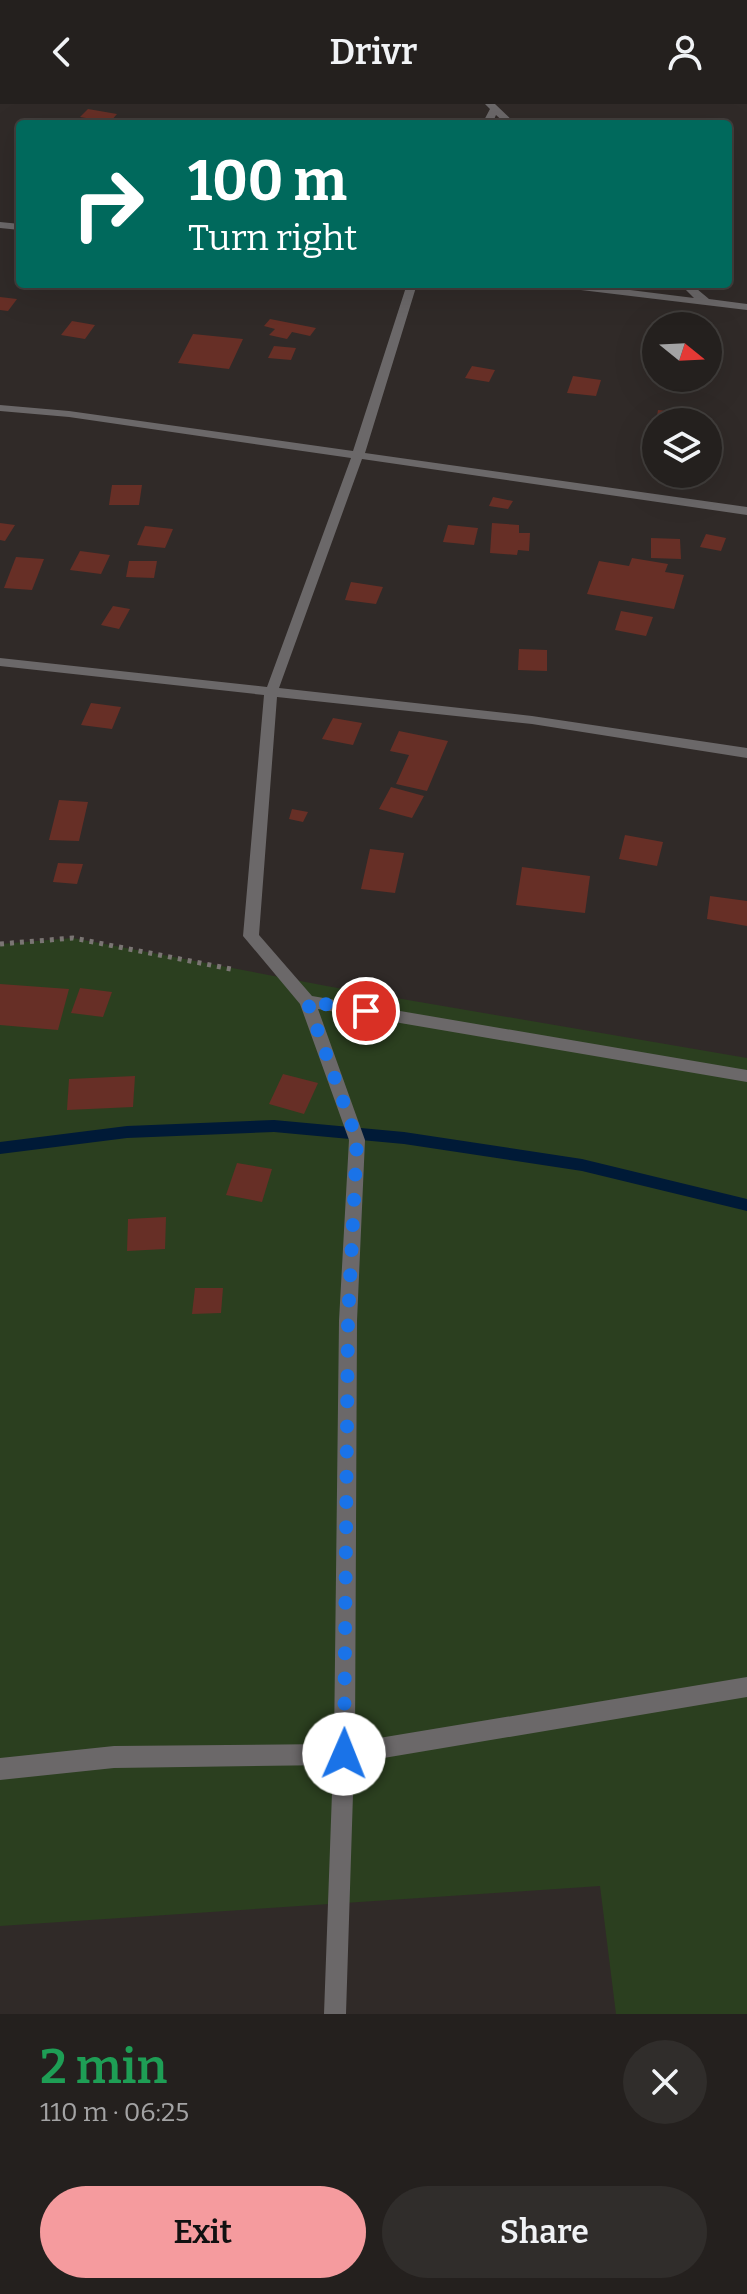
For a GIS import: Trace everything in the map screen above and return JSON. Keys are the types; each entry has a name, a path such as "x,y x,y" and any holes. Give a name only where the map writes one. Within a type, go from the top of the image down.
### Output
{"street":[{"path":"492,106 507,120"},
{"path":"335,2014 344,1754 348,1321 357,1140 307,1001 251,936 271,693 358,455 411,288"},
{"path":"588,288 747,307"},
{"path":"690,288 708,303"},
{"path":"0,408 69,414 747,511"},
{"path":"0,662 532,720 747,753"},
{"path":"307,1001 747,1076"},
{"path":"0,1769 114,1757 344,1754 747,1687"}],"green space":[{"path":"73,938 332,987 747,1058 747,2014 616,2014 600,1886 0,1926 0,944"}],"building":[{"path":"88,109 117,114 112,120 80,117"},
{"path":"0,297 17,299 8,311 0,310"},
{"path":"270,319 316,328 310,336 292,332 287,339 269,335 275,329 264,326"},
{"path":"72,321 95,325 85,339 61,335"},
{"path":"193,334 243,339 229,369 178,363"},
{"path":"274,346 296,348 291,360 268,358"},
{"path":"472,366 495,370 489,382 465,378"},
{"path":"573,376 601,380 596,396 567,393"},
{"path":"112,485 142,485 139,505 109,505"},
{"path":"493,497 513,501 508,509 489,506"},
{"path":"0,523 15,525 5,541 0,540"},
{"path":"492,523 519,525 519,533 530,533 529,551 518,550 517,555 490,553"},
{"path":"448,525 478,528 474,545 443,542"},
{"path":"145,526 173,529 165,548 137,545"},
{"path":"706,534 726,538 721,551 700,547"},
{"path":"651,538 680,539 681,559 651,558"},
{"path":"80,551 110,555 101,574 70,570"},
{"path":"16,557 44,559 32,590 4,588"},
{"path":"632,558 668,564 665,572 684,575 674,609 587,594 599,561 629,566"},
{"path":"129,561 157,561 154,578 126,577"},
{"path":"351,582 383,587 376,604 345,600"},
{"path":"113,606 130,609 119,629 101,625"},
{"path":"621,611 653,617 646,636 615,630"},
{"path":"519,649 547,650 547,671 518,670"},
{"path":"91,703 121,707 112,729 81,725"},
{"path":"333,718 362,723 353,745 322,739"},
{"path":"399,731 448,741 427,791 396,784 409,755 390,751"},
{"path":"391,787 424,796 412,818 379,809"},
{"path":"59,800 88,802 79,841 49,840"},
{"path":"292,809 308,812 303,822 289,819"},
{"path":"625,835 663,842 657,866 619,859"},
{"path":"370,849 404,853 395,893 361,889"},
{"path":"58,863 83,864 77,884 53,882"},
{"path":"522,867 590,876 585,913 516,905"},
{"path":"710,896 747,901 747,926 707,919"},
{"path":"0,984 69,989 58,1030 0,1025"},
{"path":"80,988 112,992 103,1017 71,1013"},
{"path":"283,1074 318,1083 304,1114 269,1104"},
{"path":"135,1076 133,1107 67,1110 69,1079"},
{"path":"237,1163 272,1169 262,1202 226,1195"},
{"path":"166,1217 165,1249 127,1251 128,1219"},
{"path":"195,1288 223,1288 221,1313 192,1314"}],"waterway":[{"path":"0,1148 127,1132 274,1126 404,1138 582,1165 747,1205"}],"route":[{"path":"344,1754 348,1321 357,1140 307,1001 366,1011"}]}
